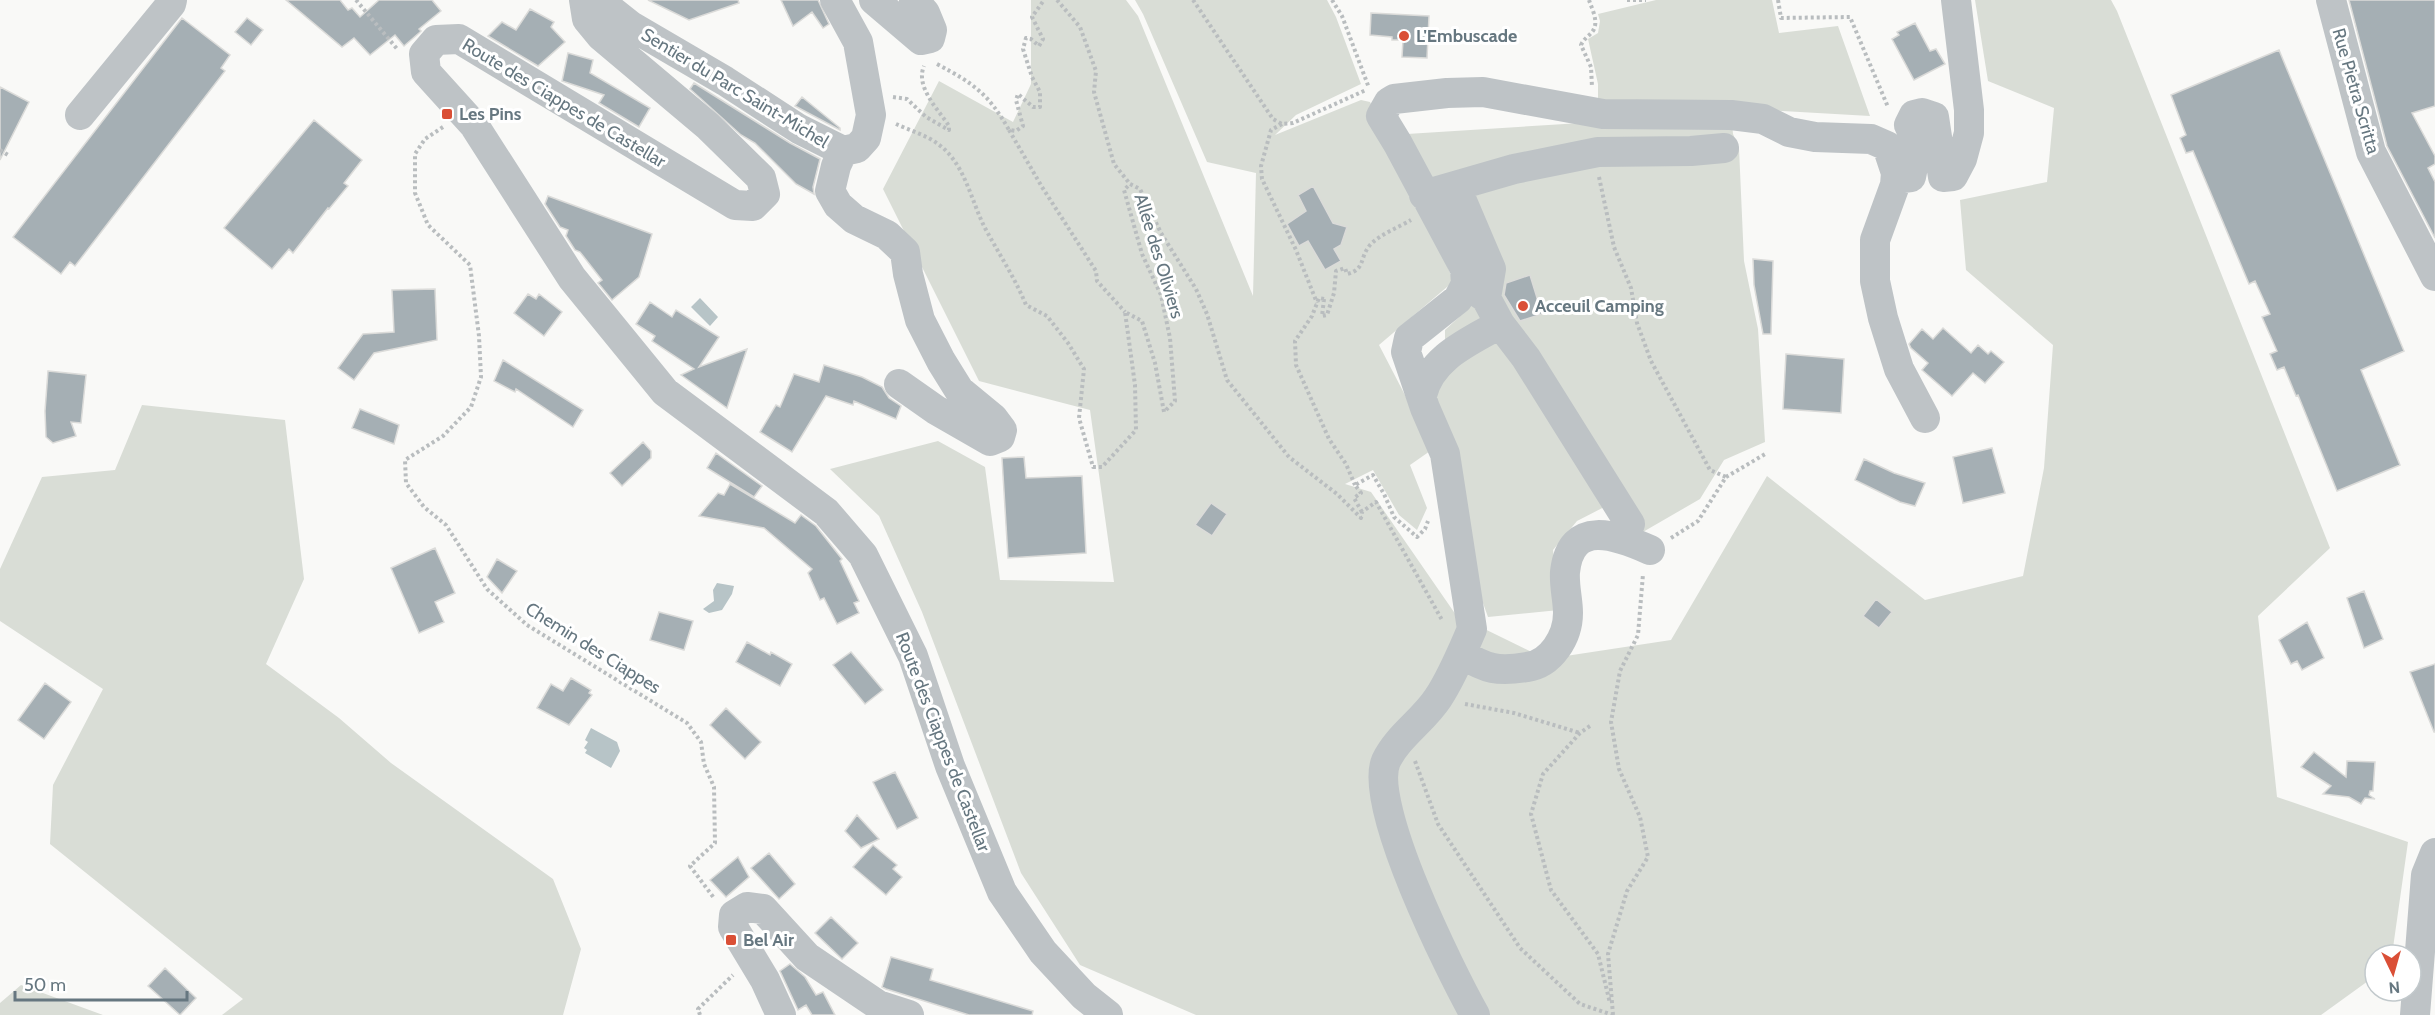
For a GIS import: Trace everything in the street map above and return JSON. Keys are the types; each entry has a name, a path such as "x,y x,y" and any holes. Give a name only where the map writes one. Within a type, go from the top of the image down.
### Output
{"street":[{"path":"80,116 172,0"},
{"name":"Route des Ciappes de Castellar","path":"585,0 587,18 601,36 708,126 761,178 765,194 753,206 735,205 459,39 436,40 424,54 426,72 474,125 572,278 665,392 826,512 863,555 913,656 950,766 1002,892 1043,952 1084,996 1108,1015"},
{"name":"Sentier du Parc Saint-Michel","path":"585,0 607,7 631,26 725,81 799,129 843,151 857,148 866,138 871,115"},
{"path":"835,0 858,42 871,115"},
{"path":"874,0 921,40 930,38 932,30 925,13 914,0"},
{"path":"1896,173 1903,178 1911,177 1915,159 1915,137 1909,125 1914,115 1922,113 1934,117 1942,177 1953,176 1962,159 1969,133 1969,110 1956,0"},
{"name":"Rue Pietra Scritta","path":"2331,0 2371,152 2435,276"},
{"path":"1630,524 1526,358 1476,291 1381,116 1389,102 1394,99 1447,93 1483,92 1603,114 1731,115 1763,119 1789,132 1815,138 1871,139 1887,146 1896,173 1895,185 1875,240 1875,281 1882,318 1899,369 1925,418"},
{"path":"1424,195 1514,169 1598,152 1691,151 1725,148"},
{"path":"843,151 836,166 830,191 838,205 854,219 887,235 905,252 908,274 920,320 959,390 993,418 1002,430 1000,438 990,441 936,410 899,384"},
{"path":"1456,187 1491,269 1476,291 1458,299 1409,338 1406,352 1425,408 1448,464 1467,641 1483,668 1507,670 1531,666 1550,658 1563,636 1568,616 1565,574 1569,552 1582,538 1604,534 1624,539 1650,550"},
{"path":"1422,395 1425,383 1439,362 1451,352 1500,324"},
{"path":"1467,641 1437,699 1405,734 1385,763 1384,797 1392,830 1444,958 1475,1015"},
{"path":"2415,1015 2426,875 2435,852"},
{"path":"781,1015 765,980 733,927 734,915 747,907 763,909 807,957 878,1005 909,1015"}],"path":[{"path":"356,0 406,58 426,72"},
{"path":"1009,130 1016,131 1023,126 1016,100 1018,94 1033,107 1040,107 1040,92 1032,77 1023,49 1026,38 1039,46 1043,39 1032,17 1044,0"},
{"path":"1057,0 1080,27 1096,71 1094,92 1114,164 1130,184"},
{"path":"1193,0 1273,119 1282,123 1293,123 1369,89"},
{"path":"1332,0 1342,16 1365,79"},
{"path":"1589,0 1596,19 1593,30 1585,37 1581,45 1591,67"},
{"path":"1627,0 1646,0"},
{"path":"1778,0 1781,18 1850,17 1893,119 1909,125"},
{"path":"937,64 970,82 996,106 1042,188 1096,271 1097,281 1125,312 1135,385 1136,430 1102,467 1093,467 1079,418 1084,369 1047,316 1026,306 1017,282 984,226 954,161 939,144 871,115 875,104 885,96 907,99 926,117 949,130 949,126 923,86 921,74 925,65 937,64"},
{"path":"1282,123 1271,130 1261,166 1262,179 1318,303"},
{"name":"Chemin des Ciappes","path":"474,125 463,131 444,127 425,139 415,154 415,193 428,225 470,265 479,336 481,377 471,407 443,436 405,460 406,483 424,507 446,525 487,589 527,625 687,723 701,742 704,764 714,787 715,843 690,866 718,903"},
{"path":"0,150 8,155"},
{"path":"1598,152 1598,175 1604,193 1608,223 1630,288 1637,323 1651,361 1710,470 1725,477"},
{"name":"Allée des Oliviers","path":"1125,312 1142,321 1155,363 1164,412 1175,401 1170,338 1161,295 1142,254 1132,221 1124,190 1130,184 1140,189 1161,233 1196,290 1207,314 1227,380 1289,457 1330,487 1361,518 1362,512"},
{"path":"1424,195 1422,214 1371,244 1360,267 1354,272 1347,274 1345,268 1336,271 1334,293 1327,315 1322,316 1324,299 1319,298 1295,341 1296,365 1329,439 1346,464 1361,493 1354,498 1362,512 1376,502 1467,641"},
{"path":"1613,1015 1608,954 1627,891 1648,857 1640,817 1619,769 1611,722 1620,671 1638,634 1640,597 1650,550 1698,521 1725,477 1767,453"},
{"path":"1355,485 1373,476 1394,517 1417,537 1425,529 1432,512"},
{"path":"1437,699 1514,713 1580,733"},
{"path":"1590,726 1580,733 1543,774 1531,813 1551,890 1598,954 1613,1015"},
{"path":"1405,734 1438,824 1520,948 1580,1004 1613,1015"},
{"path":"700,1015 698,1009 735,974 731,964"}],"shaded area":[{"path":"1031,0 1126,0 1138,16 1253,296 1256,173 1207,162 1135,0 1327,0 1336,17 1361,84 1296,115 1275,135 1361,100 1370,102 1454,281 1379,345 1433,449 1410,465 1427,508 1417,530 1399,515 1373,470 1345,484 1371,492 1456,615 1546,659 1671,640 1767,476 1925,600 2023,576 2044,468 2053,345 1966,270 1960,200 2047,182 2054,108 1988,81 1975,0 2111,0 2330,548 2258,616 2277,797 2408,842 2394,943 2363,943 2363,985 2321,1015 1196,1015 1080,965 1021,873 922,612 879,516 830,469 938,441 985,467 1000,580 1114,582 1090,410 979,381 883,189 939,81 1013,122 1031,84"},
{"path":"1656,0 1772,0 1779,33 1838,26 1870,116 1732,108 1598,108 1598,84 1588,39 1598,33 1600,21 1598,14"},
{"path":"1581,123 1732,123 1733,134 1739,148 1744,261 1758,329 1765,442 1724,460 1700,499 1636,536 1612,503 1577,521 1553,550 1559,610 1488,617 1473,575 1432,406 1445,342 1445,330 1470,307 1407,134"},
{"path":"700,298 718,317 710,326 691,307"},
{"path":"142,405 285,420 304,579 266,664 339,718 391,763 553,879 581,949 563,1015 222,1015 243,999 50,844 53,785 103,689 0,621 0,569 42,477 115,470"},
{"path":"717,583 734,586 732,594 722,610 709,613 703,609 714,601 713,590"},
{"path":"591,728 617,742 620,751 611,768 585,753 587,750 584,748 588,742 585,740"},
{"path":"21,985 103,1015 0,1015 0,1003"}],"building":[{"path":"286,0 340,0 348,10 352,8 360,17 379,0 432,0 441,11 419,29 421,31 404,46 395,35 370,55 354,38 342,47"},
{"path":"648,0 738,0 739,3 689,20"},
{"path":"781,0 818,0 829,24 823,28 812,12 793,26"},
{"path":"2349,0 2435,0 2435,106 2412,113 2435,156 2435,164 2428,168 2435,182 2435,238 2387,146"},
{"path":"530,9 554,22 551,27 565,42 538,66 488,36 502,22 516,30"},
{"name":"L'Embuscade","path":"1371,13 1429,16 1427,58 1402,57 1403,40 1370,35"},
{"path":"182,18 230,55 221,68 225,71 75,266 70,262 61,274 13,237"},
{"path":"247,18 263,30 251,45 235,32"},
{"path":"1915,23 1930,51 1936,49 1945,64 1914,80 1892,39 1899,35 1897,32"},
{"path":"2279,50 2404,351 2361,370 2400,465 2337,491 2298,395 2296,396 2284,367 2277,370 2270,354 2277,351 2262,317 2270,314 2255,281 2249,284 2193,151 2186,153 2180,138 2186,135 2171,95"},
{"path":"568,53 593,60 590,73 650,108 639,127 599,103 604,95 562,81"},
{"path":"694,83 820,159 813,187 814,194 796,184 755,143 741,135 690,89"},
{"path":"0,87 29,102 0,160"},
{"path":"802,97 840,128 840,130 795,106"},
{"path":"314,120 362,160 344,183 348,186 293,253 289,249 272,269 224,228"},
{"path":"1313,186 1333,223 1347,227 1341,245 1334,249 1341,261 1325,270 1308,241 1299,246 1287,224 1306,211 1298,195"},
{"path":"548,196 652,234 639,277 612,300 598,283 602,280 580,252 575,250 566,236 568,230 560,227 545,204"},
{"path":"1753,259 1773,261 1771,334 1763,334 1754,285"},
{"name":"Acceuil Camping","path":"1530,275 1542,314 1520,321 1504,295 1506,283"},
{"path":"435,289 437,340 374,353 354,380 338,368 363,334 394,332 392,290"},
{"path":"528,294 536,299 539,294 562,312 544,336 514,313"},
{"path":"650,302 672,317 676,310 719,337 699,367 747,349 727,408 681,375 694,369 652,341 655,336 636,324"},
{"path":"1943,328 1971,353 1978,345 1988,354 1991,351 2004,362 1985,383 1973,373 1952,396 1922,370 1928,363 1909,344 1922,329 1933,339"},
{"path":"1786,354 1844,359 1841,413 1783,409"},
{"path":"503,360 583,410 573,427 516,389 515,392 494,381"},
{"path":"824,365 862,377 882,387 889,398 901,406 896,419 854,401 853,405 826,396 792,452 760,432 776,405 780,407 794,374 819,382"},
{"path":"48,371 86,375 81,423 71,422 76,436 53,443 46,437"},
{"path":"360,409 399,425 394,444 352,428"},
{"path":"643,442 651,451 651,458 622,486 610,473"},
{"path":"1992,448 2005,493 1963,503 1953,457"},
{"path":"716,453 762,486 754,497 707,468"},
{"path":"1024,457 1026,478 1082,476 1086,553 1008,558 1002,458"},
{"path":"1864,459 1894,473 1925,483 1915,506 1900,502 1855,480"},
{"path":"730,484 795,523 801,515 816,526 842,559 840,561 859,601 854,603 859,613 837,624 824,598 820,600 808,573 812,569 764,528 699,516 718,493 724,495"},
{"path":"1211,503 1227,514 1212,536 1195,525"},
{"path":"435,548 455,593 435,602 444,622 419,633 391,568"},
{"path":"497,559 517,571 502,593 487,577"},
{"path":"2364,591 2383,639 2364,648 2347,598"},
{"path":"1876,599 1892,612 1879,628 1863,616"},
{"path":"659,612 693,621 684,650 650,640"},
{"path":"2307,622 2324,658 2302,670 2297,661 2291,664 2279,640"},
{"path":"747,642 792,664 780,686 736,662"},
{"path":"851,652 883,690 865,704 833,665"},
{"path":"2435,664 2435,732 2434,732 2410,672"},
{"path":"571,678 591,690 589,693 592,695 569,725 537,708 551,684 563,691"},
{"path":"45,683 71,702 44,739 18,720"},
{"path":"726,708 761,742 745,759 710,725"},
{"path":"2314,752 2346,777 2347,761 2375,762 2373,791 2370,791 2369,795 2375,799 2365,798 2361,804 2349,797 2323,794 2331,786 2301,767"},
{"path":"895,772 918,818 897,829 873,782"},
{"path":"857,815 879,839 861,848 845,831"},
{"path":"873,845 897,865 893,869 902,877 886,895 853,867"},
{"path":"769,853 795,884 779,899 751,868"},
{"path":"738,857 749,877 726,897 710,880"},
{"path":"831,917 858,943 842,959 815,933"},
{"path":"891,957 933,969 930,980 1033,1011 1032,1015 969,1015 886,989 882,987"},
{"path":"790,964 805,977 816,995 823,992 835,1015 812,1015 806,1005 798,1010 780,971"},
{"path":"165,968 196,998 180,1015 148,986"}],"place":[{"name":"L'Embuscade","path":"1404,36"},
{"name":"Les Pins","path":"447,114"},
{"name":"Acceuil Camping","path":"1523,306"},
{"name":"Bel Air","path":"731,940"}]}
